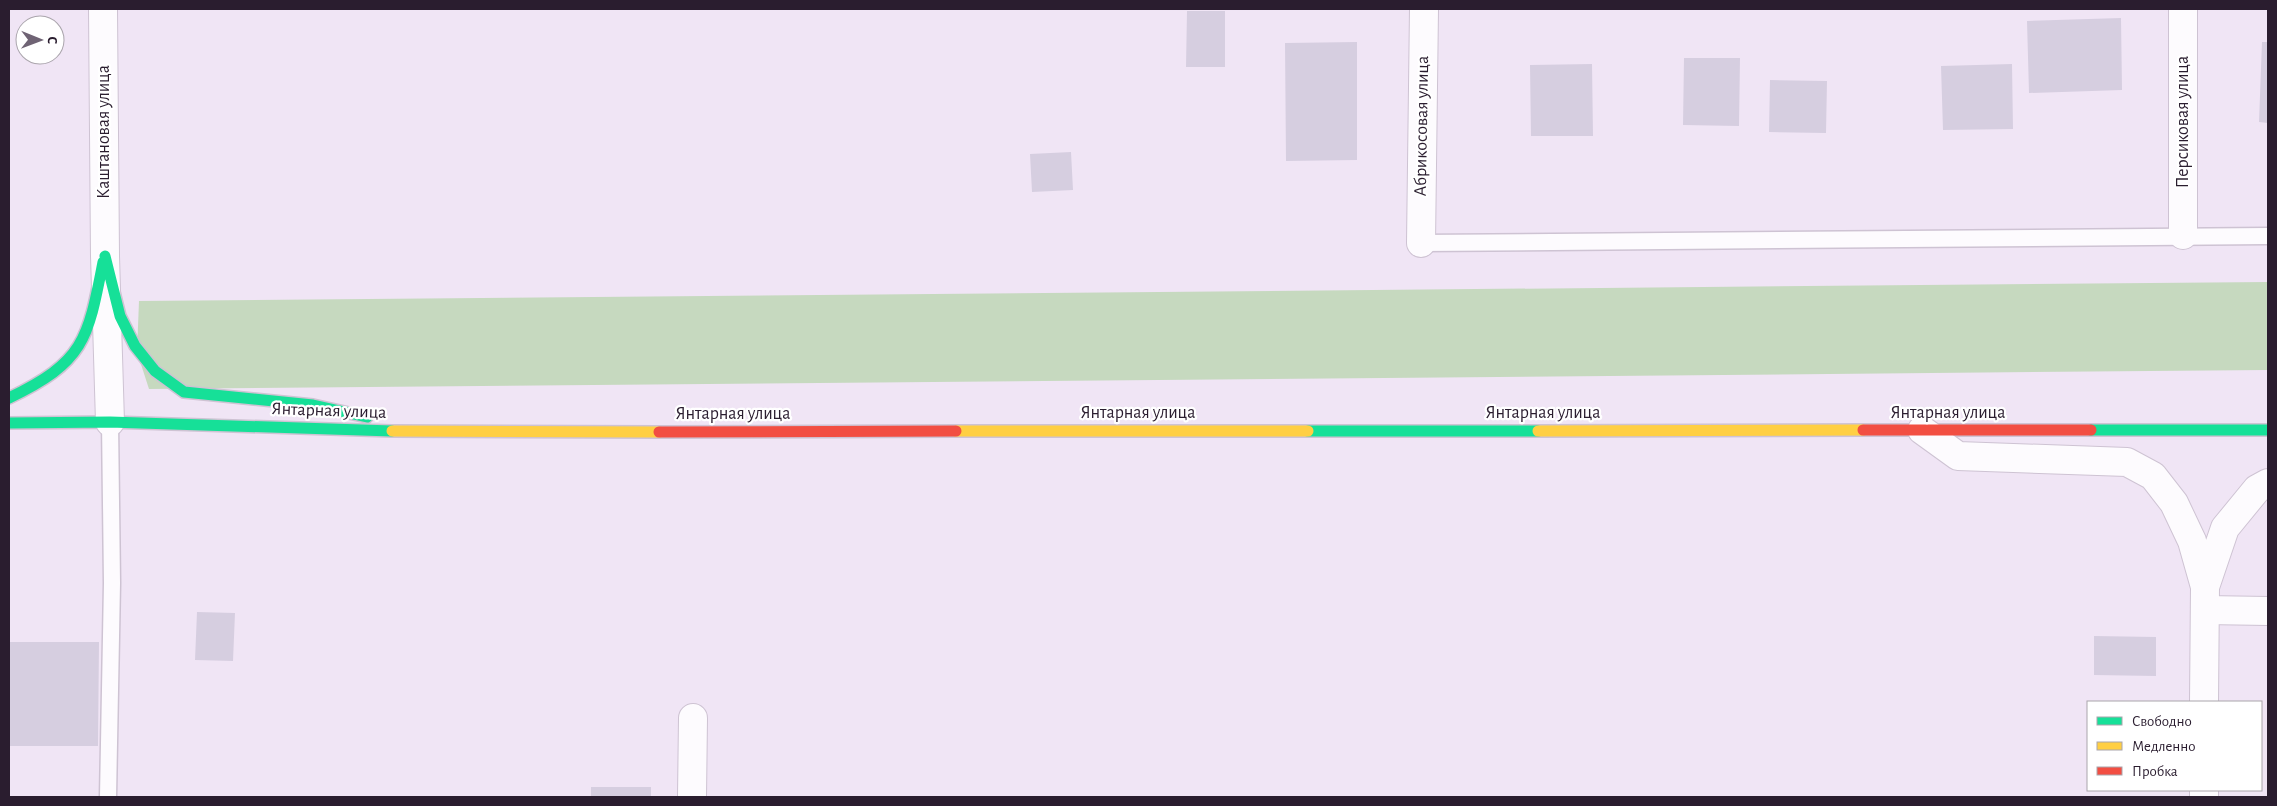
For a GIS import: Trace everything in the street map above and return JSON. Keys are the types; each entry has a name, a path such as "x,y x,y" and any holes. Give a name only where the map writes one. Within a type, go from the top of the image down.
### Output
{"street":[{"name":"Каштановая улица","path":"103,9 105,256 110,422"},
{"name":"Абрикосовая улица","path":"1421,243 1424,9"},
{"name":"Персиковая улица","path":"2183,9 2183,235"},
{"path":"9,398 41,383 74,356 91,320 105,256"},
{"path":"105,256 120,316 135,346 156,371 184,392 313,405 430,432"},
{"name":"Янтарная улица","path":"9,423 110,422 430,432 2268,430"},
{"path":"1922,430 1958,456 2127,462 2153,476 2174,503 2192,541 2205,598 2204,701"},
{"path":"2205,598 2225,528 2256,489 2268,483"},
{"path":"2205,598 2268,611"},
{"path":"692,797 693,718"}],"lane":[{"path":"1421,243 2183,235 2268,236"},
{"path":"108,797 112,583 110,422"}],"green space":[{"path":"2268,282 2268,370 149,389 137,352 139,301"}],"building":[{"path":"1187,11 1225,11 1225,67 1186,67"},
{"path":"2121,18 2122,90 2029,93 2027,21"},
{"path":"1357,42 1357,160 1286,161 1285,43"},
{"path":"2262,42 2268,42 2268,123 2259,122"},
{"path":"1684,58 1740,58 1739,126 1683,125"},
{"path":"1592,64 1593,136 1531,136 1530,65"},
{"path":"2012,64 2013,129 1943,130 1941,66"},
{"path":"1770,80 1827,81 1826,133 1769,132"},
{"path":"1071,152 1073,190 1032,192 1030,154"},
{"path":"197,612 235,613 233,661 195,660"},
{"path":"2094,636 2156,637 2156,676 2094,675"},
{"path":"9,642 99,642 98,746 9,746"},
{"path":"591,787 651,787 651,797 591,797"}],"traffic: fast":[{"path":"105,256 120,316 135,346 155,371 184,392 313,405 367,417"},
{"path":"9,398 53,373 68,360 78,346 93,311 103,262"},
{"path":"9,423 110,422 392,431"},
{"path":"2091,430 2268,430"},
{"path":"1308,431 1538,431"}],"traffic: slow":[{"path":"1538,431 1863,430"},
{"path":"392,431 659,432"},
{"path":"956,431 1308,431"}],"traffic: jam":[{"path":"1863,430 2091,430"},
{"path":"659,432 956,431"}]}
